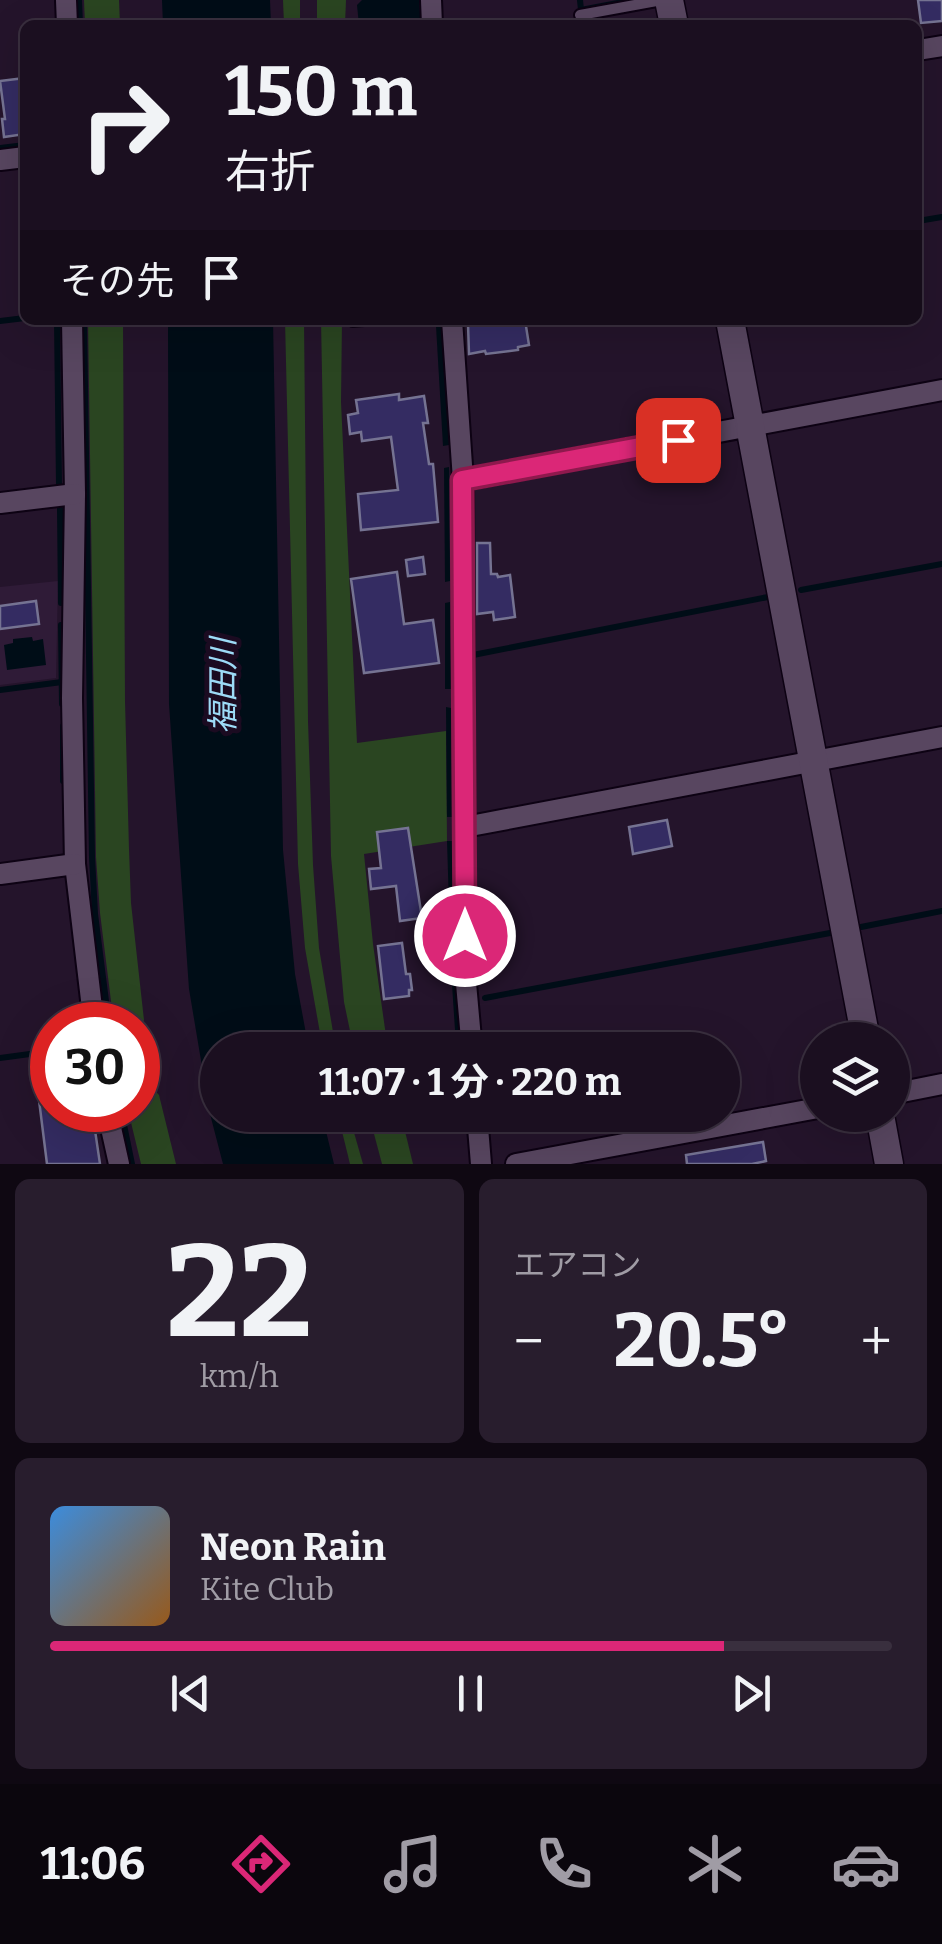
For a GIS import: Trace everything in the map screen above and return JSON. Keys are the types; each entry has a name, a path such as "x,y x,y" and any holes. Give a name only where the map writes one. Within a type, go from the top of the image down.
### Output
{"street":[{"path":"72,325 75,864 91,1002"},
{"path":"452,325 462,480 465,972 470,1032"},
{"path":"731,325 863,1022"},
{"path":"462,480 942,390"},
{"path":"0,503 74,494"},
{"path":"466,827 942,737"},
{"path":"0,874 75,864"},
{"path":"910,1090 942,1084"},
{"path":"516,1164 800,1111"},
{"path":"112,1132 119,1164"},
{"path":"479,1132 482,1164"},
{"path":"883,1132 889,1164"}],"lane":[{"path":"580,15 666,0"}],"shaded area":[{"path":"58,581 56,678 0,685 0,587"}],"green space":[{"path":"84,0 119,0 120,20 85,20"},
{"path":"283,0 300,0 300,20 284,20"},
{"path":"317,0 346,0 345,20 317,20"},
{"path":"88,325 123,325 125,701 131,903 142,1002 111,1002 100,913"},
{"path":"285,325 304,325 313,865 319,948 333,1032 320,1032 305,948 298,864"},
{"path":"321,325 342,325 341,402 357,743 446,731 447,841 364,854 385,1032 350,1032 331,856"},
{"path":"160,1099 176,1164 141,1164 133,1132 160,1132"},
{"path":"342,1132 354,1132 363,1164 350,1164"},
{"path":"374,1132 405,1132 413,1164 382,1164"}],"water":[{"path":"162,0 270,0 271,20 163,20"},
{"path":"362,0 419,0 421,20 358,20 357,5"},
{"name":"福田川","path":"168,325 273,325 283,850 295,974 306,1032 200,1032 200,1054 189,989 169,704"},
{"path":"442,325 449,445 443,446 436,326"},
{"path":"449,467 450,581 445,582 444,468"},
{"path":"450,602 451,689 445,689 445,603"},
{"path":"32,637 33,641 43,639 46,665 7,670 4,645 13,643 13,639"},
{"path":"446,707 451,708 452,817 447,817"},
{"path":"447,841 453,841 460,1030 455,1030"},
{"path":"215,1132 326,1132 334,1164 223,1164"}],"building":[{"path":"918,0 942,0 942,21 921,20"},
{"path":"20,79 20,135 4,137 0,81"},
{"path":"468,325 526,325 529,345 518,350 469,354"},
{"path":"399,394 399,400 424,396 428,423 423,423 429,464 433,464 438,522 361,530 358,494 398,490 391,437 362,441 361,432 350,434 348,415 358,413 356,400"},
{"path":"477,543 490,543 491,574 510,575 515,617 494,620 493,612 477,614"},
{"path":"423,557 425,574 408,576 406,560"},
{"path":"397,572 404,624 433,620 439,663 364,673 351,579"},
{"path":"36,601 39,624 0,629 0,606"},
{"path":"667,820 672,846 633,854 629,827"},
{"path":"408,828 422,918 400,921 396,886 371,889 369,869 381,868 377,832"},
{"path":"402,943 412,990 409,996 384,999 378,946"},
{"path":"43,1132 95,1132 100,1164 47,1164"},
{"path":"763,1142 766,1161 687,1164 686,1155"}],"waterway":[{"path":"79,0 80,20"},
{"path":"580,0 581,10 633,0"},
{"path":"0,148 20,146"},
{"path":"922,220 942,217"},
{"path":"0,321 20,319"},
{"path":"57,325 59,485"},
{"path":"84,325 92,857 106,1002"},
{"path":"60,509 61,603"},
{"path":"801,590 942,564"},
{"path":"473,655 768,597"},
{"path":"61,625 62,704"},
{"path":"0,690 62,682"},
{"path":"63,726 63,781"},
{"path":"861,927 942,911"},
{"path":"485,998 830,933"},
{"path":"0,1058 30,1054"},
{"path":"125,1132 132,1164"}],"route":[{"path":"465,936 462,480 678,440"}]}
